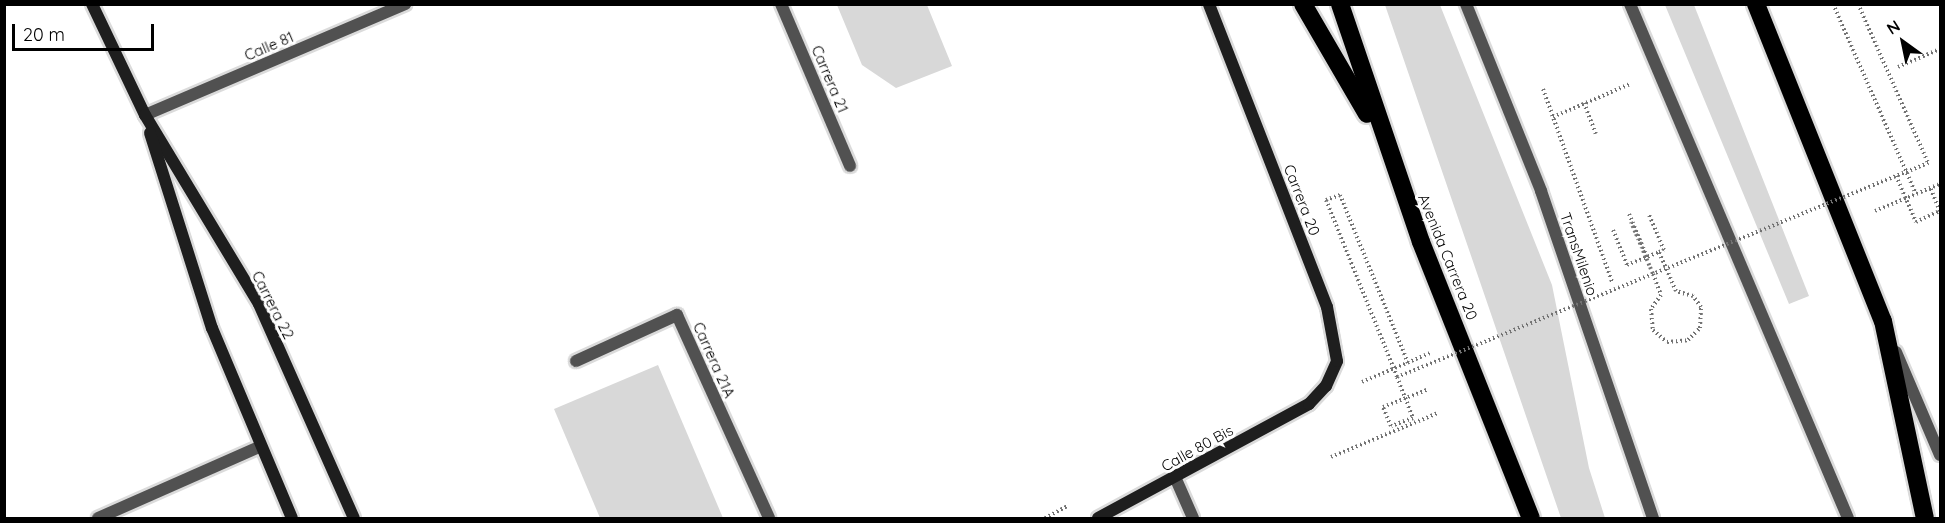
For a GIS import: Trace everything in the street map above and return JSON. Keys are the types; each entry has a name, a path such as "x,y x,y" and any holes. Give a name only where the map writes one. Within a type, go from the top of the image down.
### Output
{"highway":[{"path":"1303,4 1384,143"},
{"name":"Avenida Carrera 20","path":"1340,4 1384,143 1531,519"},
{"path":"1756,4 1883,321 1925,519"}],"street":[{"name":"Carrera 22","path":"92,4 145,115 259,304 354,519"},
{"name":"Calle 81","path":"145,115 405,4"},
{"name":"Carrera 21","path":"782,4 850,166"},
{"name":"Carrera 20","path":"1209,4 1336,338 1334,373 1309,404"},
{"name":"TransMilenio","path":"1466,4 1541,191 1653,519"},
{"path":"1630,4 1848,519"},
{"name":"Carrera 22","path":"145,115 212,328 292,519"},
{"name":"Carrera 21A","path":"576,361 677,315 769,519"},
{"path":"1883,321 1941,455"},
{"name":"Calle 80 Bis","path":"1098,519 1309,404"},
{"path":"98,519 261,446"},
{"path":"1175,477 1193,519"}],"path":[{"path":"1833,4 1916,194"},
{"path":"1397,377 1928,163 1858,4"},
{"path":"1898,67 1941,49"},
{"path":"1553,117 1631,83"},
{"path":"1543,88 1612,282"},
{"path":"1584,103 1596,134"},
{"path":"1896,176 1916,222 1940,211 1930,188"},
{"path":"1844,224 1941,183"},
{"path":"1408,363 1340,195 1326,200 1397,377 1405,398 1409,408 1413,418 1391,426 1383,407 1392,404 1401,400 1411,396 1429,389"},
{"path":"1629,214 1647,257"},
{"path":"1613,230 1627,265 1664,250 1649,215"},
{"path":"1631,222 1661,295 1653,304 1650,322 1663,339 1679,343 1695,335 1703,315 1696,299 1673,285 1659,252"},
{"path":"1309,404 1461,340"},
{"path":"1331,457 1438,413"}],"shaded area":[{"path":"837,5 927,5 952,66 896,88 862,65"},
{"path":"1385,5 1440,5 1552,285 1589,468 1605,518 1561,518"},
{"path":"1665,5 1694,5 1809,296 1789,304"},
{"path":"658,365 723,518 600,518 554,409"}]}
